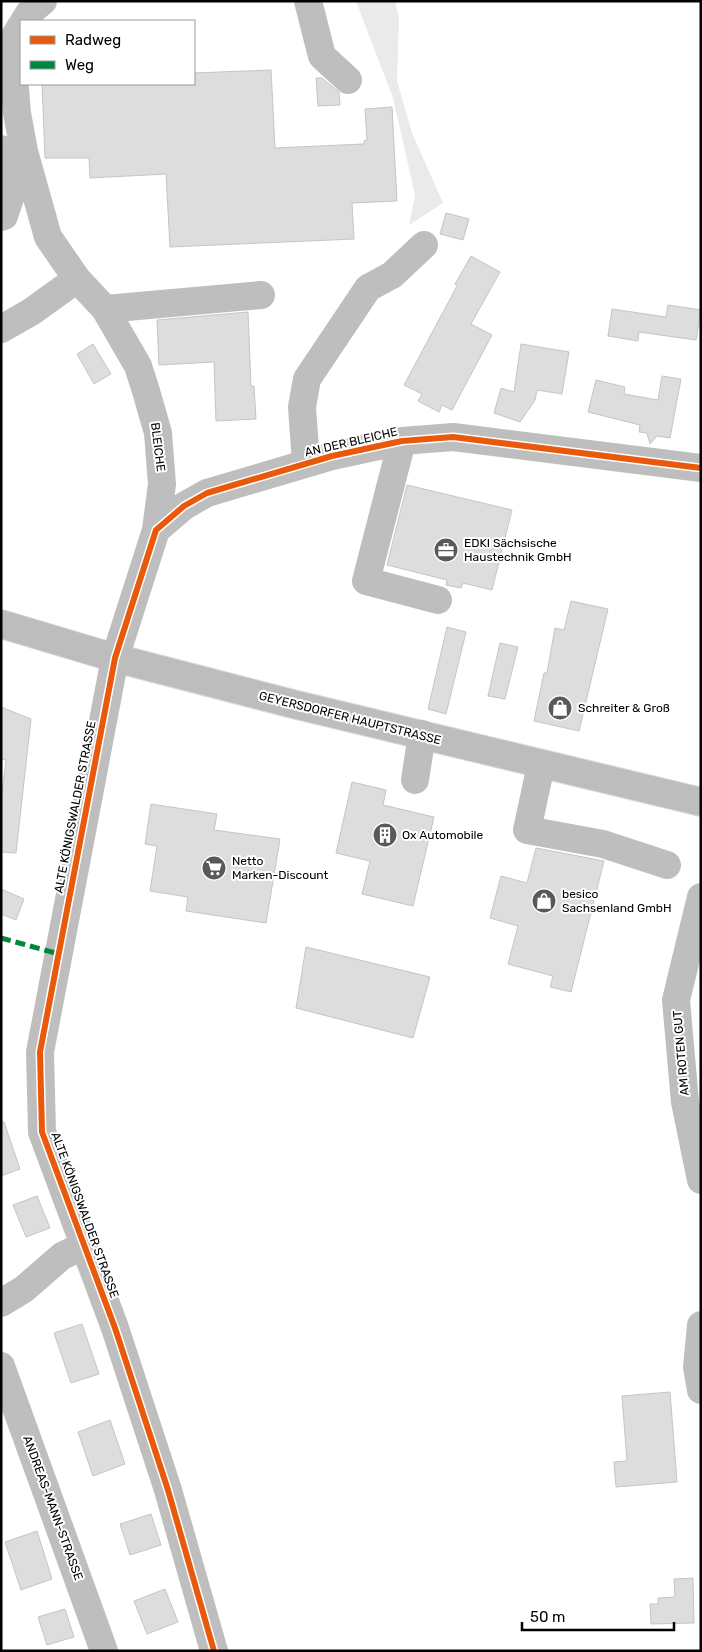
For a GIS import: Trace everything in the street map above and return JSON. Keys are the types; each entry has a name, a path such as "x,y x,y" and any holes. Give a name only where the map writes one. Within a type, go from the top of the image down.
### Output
{"main road":[{"name":"GEYERSDORFER HAUPTSTRASSE","path":"1,624 115,658 297,705 422,734 457,745 701,802"}],"street":[{"path":"25,20 30,12 43,1"},
{"path":"308,1 322,56 348,80"},
{"name":"BLEICHE","path":"20,28 10,46 17,113 24,151 48,236 77,279 105,309 138,366 158,433 162,484 156,530"},
{"path":"1,149 12,192 3,217"},
{"path":"306,464 302,407 306,379 368,288 392,275 424,245"},
{"path":"1,329 31,312 77,279"},
{"path":"105,309 261,295"},
{"name":"AN DER BLEICHE","path":"156,530 184,506 207,493 332,456 402,441 453,437 701,468"},
{"path":"402,441 366,581 438,600"},
{"path":"115,658 156,530"},
{"name":"ALTE KÖNIGSWALDER STRASSE","path":"115,658 72,837 40,1052 42,1132 115,1328 168,1490 214,1651"},
{"path":"415,780 422,734"},
{"path":"541,765 527,830 603,844 667,865"},
{"name":"AM ROTEN GUT","path":"701,897 676,1000 685,1102 701,1180"},
{"path":"1,1303 24,1289 62,1256 83,1246"},
{"path":"701,1325 697,1367 701,1390"},
{"name":"ANDREAS-MANN-STRASSE","path":"1,1366 104,1651"}],"shaded area":[{"path":"356,1 395,1 399,18 397,81 412,133 443,203 409,225 415,195 393,98"}],"building":[{"path":"271,70 275,148 364,144 364,141 367,140 365,109 392,107 397,201 352,203 354,239 170,247 166,174 90,178 89,158 45,158 42,85 195,85 195,73"},
{"path":"316,78 322,78 339,92 340,105 318,106"},
{"path":"446,213 469,219 463,240 440,234"},
{"path":"471,256 500,272 471,324 492,335 452,410 442,405 439,412 418,401 422,394 404,385"},
{"path":"668,305 701,310 696,340 639,332 638,341 608,336 612,309 666,317"},
{"path":"248,312 251,386 254,386 256,419 216,421 214,362 159,365 157,320"},
{"path":"93,344 111,374 94,384 77,354"},
{"path":"521,344 569,352 562,394 537,390 535,400 520,422 494,413 501,388 514,392"},
{"path":"662,376 681,379 670,438 657,436 650,444 647,433 639,432 640,425 588,412 596,380 625,387 624,394 658,400"},
{"name":"EDKI Sächsische Haustechnik GmbH","path":"407,485 512,510 492,590 463,583 461,588 446,585 447,580 387,565"},
{"path":"571,601 608,609 579,731 534,721 544,673 547,673 555,628 564,630"},
{"path":"447,627 466,632 446,714 428,709"},
{"path":"500,643 518,647 505,699 488,696"},
{"path":"1,707 31,719 16,853 1,852 1,802 6,760 1,759"},
{"name":"Ox Automobile","path":"352,782 386,790 383,805 434,817 413,906 362,894 370,861 336,853"},
{"name":"Netto Marken-Discount","path":"151,804 217,814 214,830 280,839 266,923 186,911 188,897 150,891 157,846 145,844"},
{"name":"besico Sachsenland GmbH","path":"536,848 604,861 571,992 550,987 553,976 508,964 518,926 490,918 501,876 527,883"},
{"path":"1,889 24,899 16,920 1,914"},
{"path":"306,947 430,977 413,1038 296,1008"},
{"path":"1,1122 4,1122 20,1169 1,1176"},
{"path":"37,1196 50,1228 26,1237 13,1205"},
{"path":"82,1324 99,1374 71,1383 54,1333"},
{"path":"670,1392 677,1482 616,1487 614,1462 627,1461 622,1396"},
{"path":"110,1420 125,1464 93,1476 78,1432"},
{"path":"151,1514 161,1545 130,1555 120,1524"},
{"path":"37,1531 52,1579 21,1590 5,1542"},
{"path":"693,1578 694,1623 651,1624 650,1604 658,1604 658,1598 675,1597 674,1579"},
{"path":"165,1589 178,1622 147,1634 134,1601"},
{"path":"65,1609 74,1637 47,1645 38,1617"}],"marked path":[{"path":"1,938 59,954"}],"cycle path":[{"path":"214,1651 168,1490 115,1328 42,1132 40,1052 115,658 156,530 184,506 207,493 332,456 402,441 453,437 701,468"}],"place":[{"name":"EDKI Sächsische Haustechnik GmbH","path":"446,550"},
{"name":"Schreiter & Groß","path":"560,708"},
{"name":"Ox Automobile","path":"385,835"},
{"name":"Netto Marken-Discount","path":"214,868"},
{"name":"besico Sachsenland GmbH","path":"544,901"}]}
